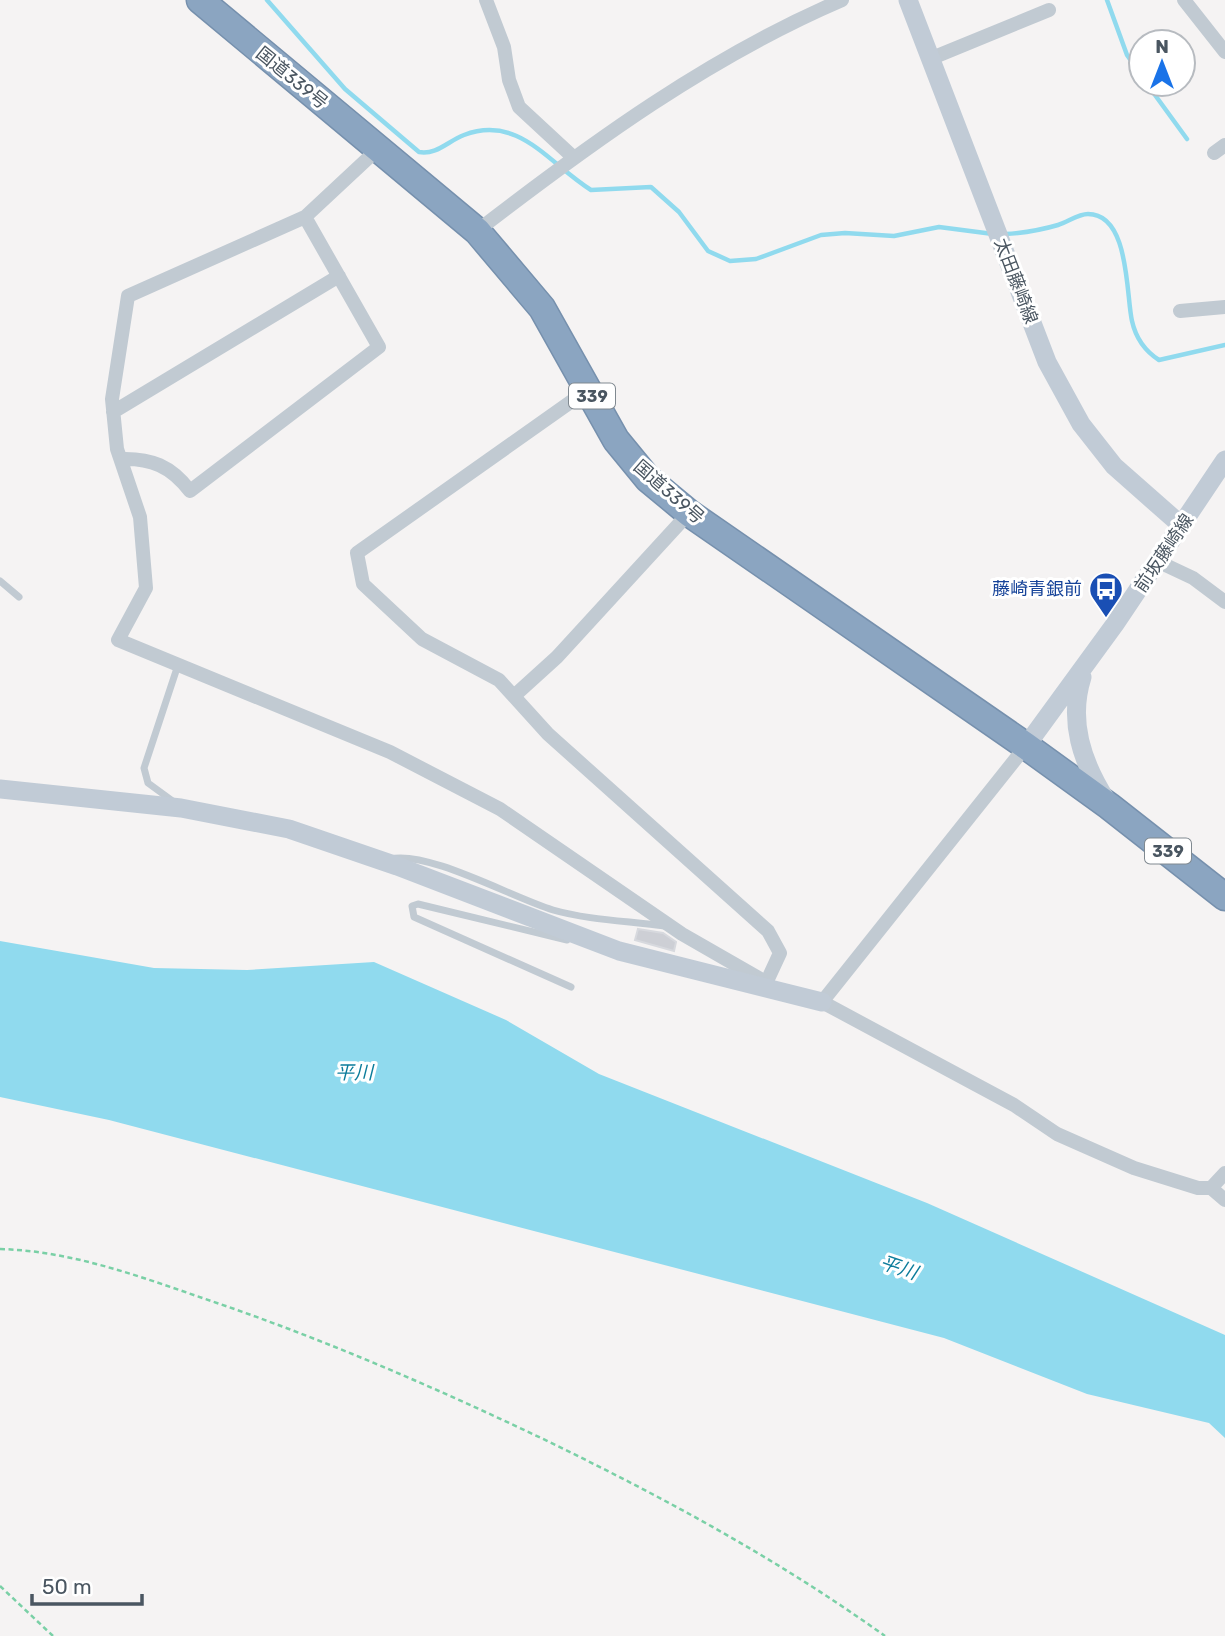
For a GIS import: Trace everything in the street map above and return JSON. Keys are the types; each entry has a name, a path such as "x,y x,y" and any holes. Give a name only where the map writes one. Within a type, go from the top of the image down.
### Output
{"highway":[{"name":"国道339号","path":"200,0 478,231 542,308 629,458 648,479 689,513 1109,806 1225,897"}],"main road":[{"name":"太田藤崎線","path":"908,0 1047,362 1081,424 1114,466 1182,526"},
{"name":"前坂藤崎線","path":"1026,746 1159,562 1225,460"},
{"path":"1084,669 1076,705 1077,731 1086,764 1109,806"},
{"path":"0,789 181,808 289,829 383,861 619,951 769,985 822,1002"}],"street":[{"path":"486,0 504,47 509,80 519,107 573,157"},
{"path":"478,231 573,157 764,36 842,0"},
{"path":"1184,0 1225,52"},
{"path":"932,58 1049,10"},
{"path":"379,148 305,217 128,296 112,400 121,459 140,517 146,588 118,640 390,752 500,809 674,928 769,985 780,953 768,930 548,734 499,680 422,639 363,584 357,553 589,389"},
{"path":"121,459 147,458 177,474 190,491 379,348 305,217"},
{"path":"113,412 339,276"},
{"path":"1180,311 1225,307"},
{"path":"514,696 557,657 689,513"},
{"path":"1159,562 1193,578 1225,602"},
{"path":"1026,746 822,1002 1014,1105 1057,1134 1135,1168 1198,1188 1211,1188 1225,1200"},
{"path":"1211,1188 1225,1173"}],"lane":[{"path":"0,581 19,597"},
{"path":"178,665 144,768 148,783 181,808"},
{"path":"383,861 401,856 453,871 554,910 674,928"},
{"path":"571,988 414,918 412,906 418,904 619,951"}],"path":[{"path":"0,1249 82,1261 137,1276 291,1329 403,1373 690,1512 765,1555 885,1636"},
{"path":"0,1586 53,1636"}],"water":[{"name":"平川","path":"0,941 154,968 247,970 374,962 506,1020 599,1074 927,1203 1225,1335 1225,1438 1209,1423 1087,1394 944,1338 109,1120 0,1097"}],"building":[{"path":"638,929 663,933 676,942 674,951 635,940"}],"waterway":[{"path":"267,0 345,89 419,152 431,151 464,135 484,130 517,136 591,190 651,187 679,212 708,251 730,261 756,259 821,235 845,233 894,236 939,227 993,234"},
{"path":"1107,0 1127,55"},
{"path":"1157,98 1187,139"},
{"path":"1005,234 1052,227 1084,214 1102,218 1112,227 1119,241 1127,276 1132,321 1139,339 1149,353 1159,360 1225,345"}],"place":[{"name":"藤崎青銀前","path":"1106,619"}]}
